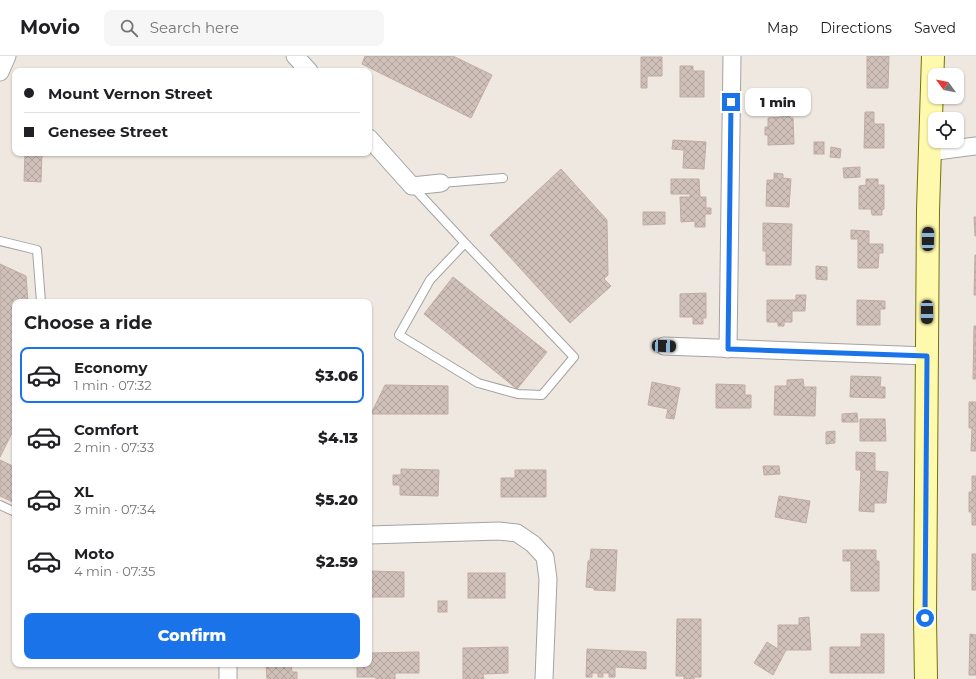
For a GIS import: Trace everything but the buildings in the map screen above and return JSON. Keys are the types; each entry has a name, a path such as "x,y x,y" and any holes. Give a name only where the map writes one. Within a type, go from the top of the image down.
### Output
{"main road":[{"path":"926,679 929,152 933,56"}],"street":[{"path":"0,72 7,56"},
{"path":"295,56 306,68"},
{"path":"728,349 732,56"},
{"path":"372,141 412,186 441,183"},
{"path":"929,152 976,146"},
{"path":"664,346 927,356"},
{"path":"372,535 499,531 517,533 533,544 544,557 548,579 544,679"},
{"path":"228,667 228,679"}],"lane":[{"path":"441,183 503,178"},
{"path":"412,186 465,244 574,357 542,395 518,394 478,383 399,335 430,280 465,244"},
{"path":"0,241 37,250 41,299"},
{"path":"0,505 12,511"}],"route":[{"path":"731,102 728,349 927,356 925,618"}]}
